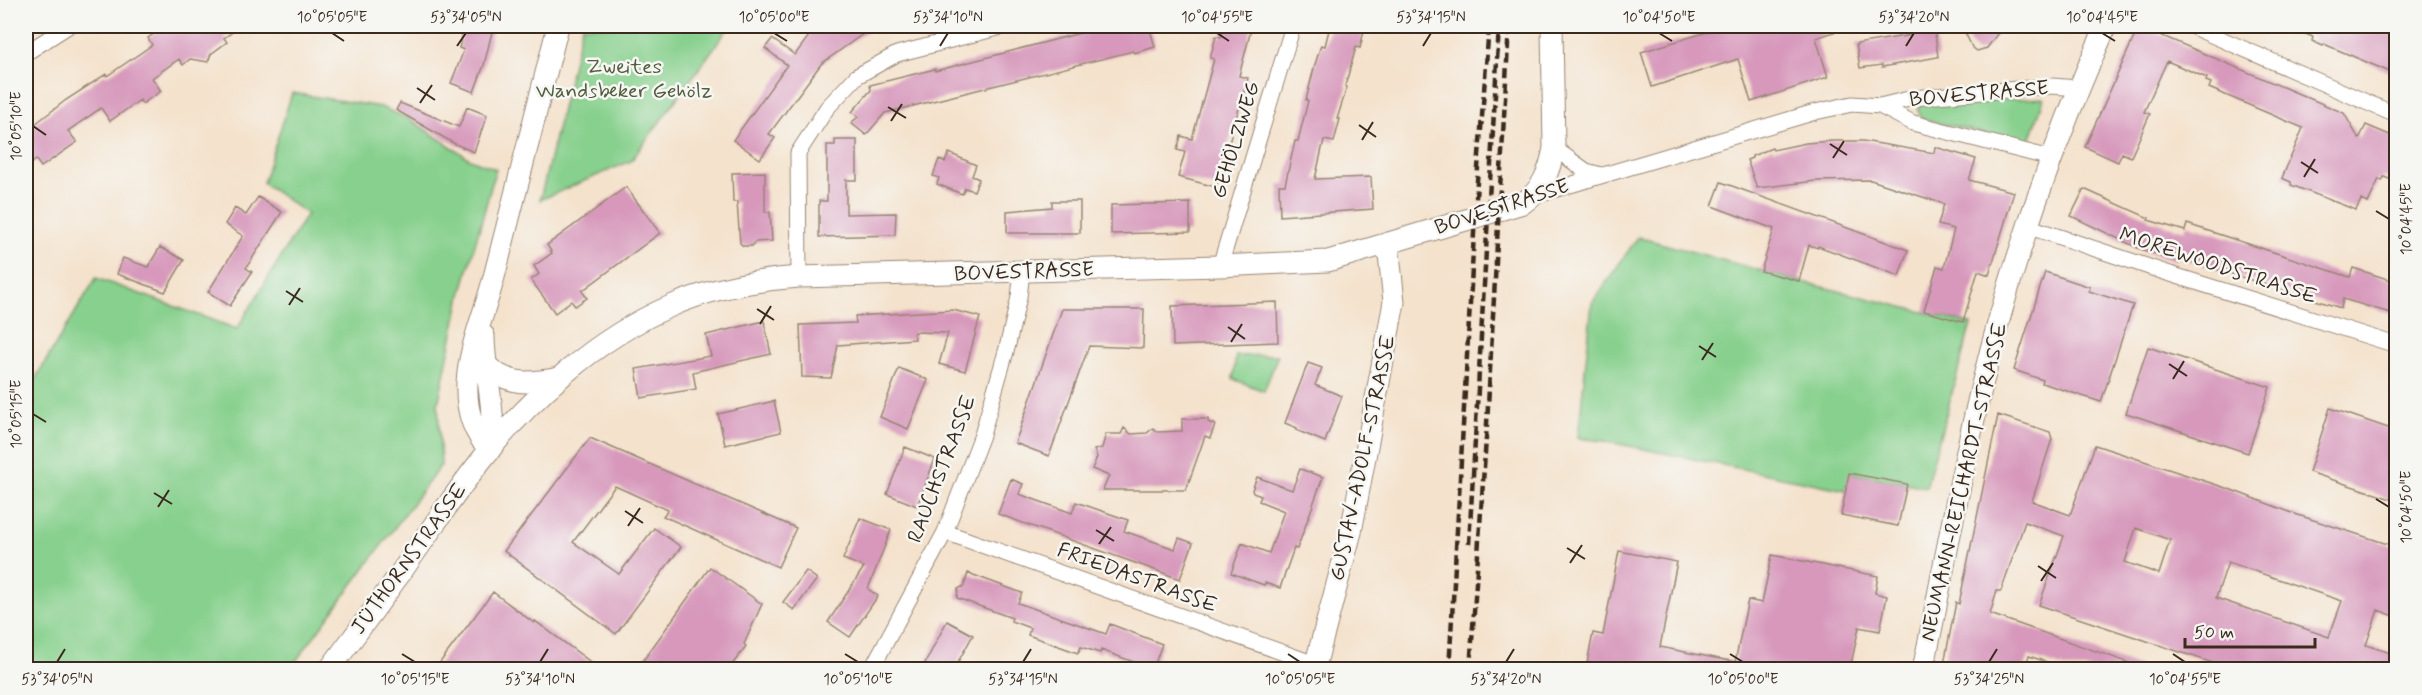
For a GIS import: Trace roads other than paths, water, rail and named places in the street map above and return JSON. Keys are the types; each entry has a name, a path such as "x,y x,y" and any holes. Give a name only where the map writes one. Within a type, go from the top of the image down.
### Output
{"street":[{"path":"26,53 68,26"},
{"path":"490,450 473,424 467,401 469,364 485,312 558,26"},
{"path":"799,277 798,153 827,108 856,76 897,54 1005,26"},
{"name":"GEHÖLZWEG","path":"1220,266 1293,26"},
{"path":"1533,196 1549,171 1554,148 1552,26"},
{"name":"NEUMANN-REICHARDT-STRASSE","path":"1923,669 1982,385 2027,226 2050,158 2106,26"},
{"path":"2191,26 2397,115"},
{"name":"BOVESTRASSE","path":"490,450 523,412 559,378 603,344 670,306 732,286 799,277 1328,261 1523,203 1533,196 1601,175 1815,112 1852,104 1880,106 1913,98 2052,86 2078,88"},
{"name":"BOVESTRASSE","path":"1880,106 1913,123 2050,158"},
{"name":"BOVESTRASSE","path":"1554,148 1586,171 1601,175"},
{"name":"MOREWOODSTRASSE","path":"2027,226 2164,272 2397,345"},
{"name":"GUSTAV-ADOLF-STRASSE","path":"1315,667 1354,521 1394,303 1388,244"},
{"name":"RAUCHSTRASSE","path":"871,669 945,532 982,435 1007,348 1019,297 1022,272"},
{"path":"485,312 485,364 492,425 490,450"},
{"path":"485,364 500,377 518,382 539,382 559,378"},
{"name":"JÜTHORNSTRASSE","path":"329,669 490,450"},
{"name":"FRIEDASTRASSE","path":"945,532 1315,667"}],"railway":[{"path":"1449,670 1477,181 1489,26"},
{"path":"1469,544 1499,26"},
{"path":"1470,670 1487,424 1509,26"}],"park label":[{"name":"Zweites Wandsbeker Gehölz","path":"624,79"}]}
